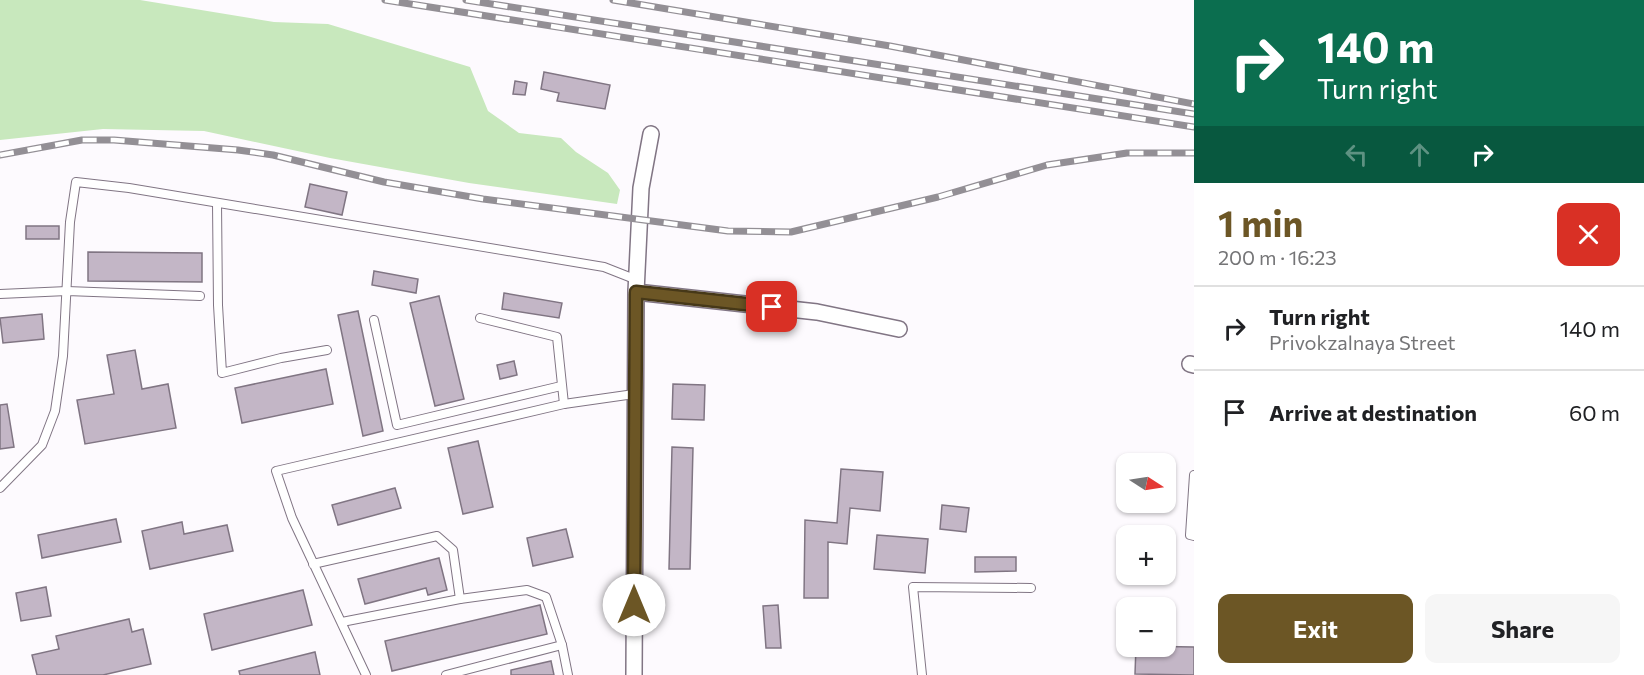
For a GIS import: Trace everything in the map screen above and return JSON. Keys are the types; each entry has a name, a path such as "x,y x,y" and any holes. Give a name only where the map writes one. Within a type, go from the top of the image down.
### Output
{"street":[{"path":"634,675 634,394 637,286 641,188 651,134"},
{"path":"637,286 817,312 899,329"}],"lane":[{"path":"0,488 42,445 54,411 63,356 70,222 76,182 604,267 637,286"},
{"path":"217,203 218,305 222,373 281,358 327,350"},
{"path":"0,294 67,291 200,296"},
{"path":"480,318 557,337 564,404"},
{"path":"374,320 398,425 561,386"},
{"path":"366,675 291,518 276,471 564,404 634,394"},
{"path":"1194,475 1190,535 1194,536"},
{"path":"313,564 437,536 453,550 460,599"},
{"path":"922,675 913,587 1030,588"},
{"path":"342,622 460,599 527,590 546,597 562,645 568,675"},
{"path":"446,675 562,645"}],"green space":[{"path":"0,0 140,0 274,22 328,24 470,67 488,111 519,133 561,138 576,152 608,173 620,190 617,204 469,183 330,158 204,131 103,129 0,140"}],"building":[{"path":"544,72 610,85 605,109 557,101 559,93 541,89"},
{"path":"515,81 527,83 525,95 513,94"},
{"path":"310,184 347,192 342,215 305,207"},
{"path":"26,226 59,226 59,239 26,239"},
{"path":"88,252 202,253 202,282 88,281"},
{"path":"374,271 418,279 416,293 372,285"},
{"path":"504,293 562,303 559,318 502,309"},
{"path":"439,296 464,399 435,406 410,303"},
{"path":"358,311 383,431 363,436 338,315"},
{"path":"42,314 44,339 3,343 0,318"},
{"path":"135,350 142,389 168,384 176,428 85,444 77,400 114,394 107,355"},
{"path":"514,361 517,375 500,379 497,365"},
{"path":"326,369 333,404 242,423 235,388"},
{"path":"673,384 705,385 704,420 672,419"},
{"path":"7,404 14,447 0,449 0,405"},
{"path":"478,441 493,507 463,514 448,448"},
{"path":"672,447 693,448 690,569 669,569"},
{"path":"841,469 883,472 880,511 850,508 847,544 828,542 828,598 804,598 805,520 837,523"},
{"path":"395,488 401,508 338,525 332,505"},
{"path":"942,505 969,508 966,532 940,529"},
{"path":"116,519 121,542 42,558 38,535"},
{"path":"182,522 184,534 227,525 233,551 150,569 142,531"},
{"path":"566,529 573,557 533,566 527,538"},
{"path":"877,535 928,539 925,573 874,569"},
{"path":"975,557 1016,557 1016,571 975,572"},
{"path":"439,558 447,590 428,595 426,588 365,604 358,579"},
{"path":"46,587 51,616 21,621 16,593"},
{"path":"303,590 312,625 212,650 204,614"},
{"path":"540,605 547,634 392,671 385,641"},
{"path":"778,605 781,648 766,648 763,606"},
{"path":"129,619 132,632 143,629 151,664 103,675 37,675 32,655 59,649 56,636"},
{"path":"1176,647 1194,647 1194,675 1135,674 1136,657 1176,657"},
{"path":"315,652 320,675 240,675 239,671"},
{"path":"551,661 554,675 511,675 511,670"}],"railway":[{"path":"385,0 1194,127"},
{"path":"466,0 1194,114"},
{"path":"613,0 890,46 1194,104"},
{"path":"0,155 82,140 114,140 238,150 273,155 384,182 483,199 728,231 791,232 938,197 1047,165 1127,153 1194,153"}],"route":[{"path":"634,605 636,292 772,307"}]}
